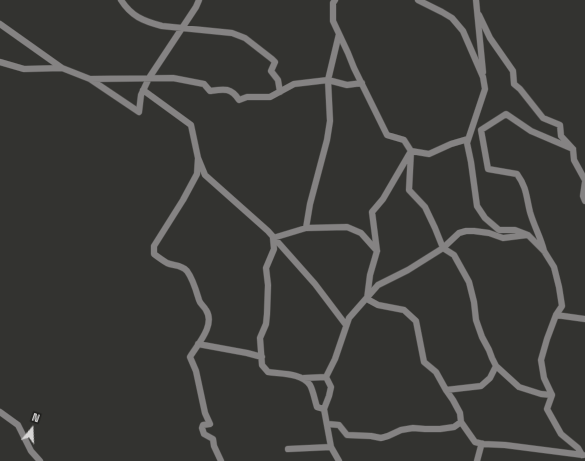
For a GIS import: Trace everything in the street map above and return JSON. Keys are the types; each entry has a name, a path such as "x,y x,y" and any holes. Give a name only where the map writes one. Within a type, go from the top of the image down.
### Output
{"street":[{"path":"121,0 127,10 139,18 162,26 232,32 245,38 275,62 271,71 278,80 280,92"},
{"path":"0,24 62,68 90,79 138,112 141,95 149,78 196,7 199,0"},
{"path":"335,0 333,3 333,21 387,135 404,140 411,151 409,190 424,207 435,228 442,248 454,255 469,282 474,302 476,320 482,337 496,366 520,387 542,394 552,395"},
{"path":"418,0 452,18 463,31 483,77"},
{"path":"476,0 479,15 485,89 467,143 477,206 485,218 499,230 516,230 528,235 544,251 554,267 562,306 556,315 541,360 544,378 552,395 547,410 561,434 578,448 583,455"},
{"path":"479,15 490,38 513,71 514,84 520,89 543,118 560,125 561,136 573,149 574,160 585,181 583,196 585,201"},
{"path":"306,228 310,204 325,147 330,121 328,80 339,34"},
{"path":"0,62 24,69 62,68"},
{"path":"90,79 173,78 204,84 210,91 225,89 235,93 239,100 247,97 270,98 294,84 328,80 347,85 362,83"},
{"path":"144,90 191,126 198,158 205,175 254,218 274,238 315,284 346,325"},
{"path":"544,251 530,212 527,191 517,174 488,169 481,130 506,114 531,131 573,149"},
{"path":"411,151 429,154 451,144 468,139"},
{"path":"367,298 370,275 377,251 372,212 383,199 411,151"},
{"path":"198,158 197,174 183,200 154,246 154,254 168,264 177,265 186,271 193,283 200,303 207,310 209,318 205,335 190,357 196,371 205,413 210,424 203,425 202,428 204,434 213,439 214,446 221,461"},
{"path":"274,238 306,228 347,227 361,233 377,251"},
{"path":"326,377 335,359 349,318 378,285 408,270 442,248 459,233 474,231 489,233 503,238 528,235"},
{"path":"274,238 274,249 266,268 268,285 268,314 266,324 260,338 262,365 268,372 288,374 304,378 326,377"},
{"path":"367,298 378,305 404,310 416,321 424,362 436,372 460,413 461,422 475,442 583,455"},
{"path":"556,315 585,319"},
{"path":"198,344 262,357"},
{"path":"446,390 481,386 490,378 496,366"},
{"path":"326,377 331,387 324,409 328,424 331,447 340,461"},
{"path":"304,378 311,386 317,407 324,409"},
{"path":"0,412 18,425 31,451 40,461"},
{"path":"328,424 339,425 346,435 381,438 401,430 413,428 440,429 454,427 461,422"},
{"path":"477,461 481,446 483,444"},
{"path":"288,449 331,447"}]}
